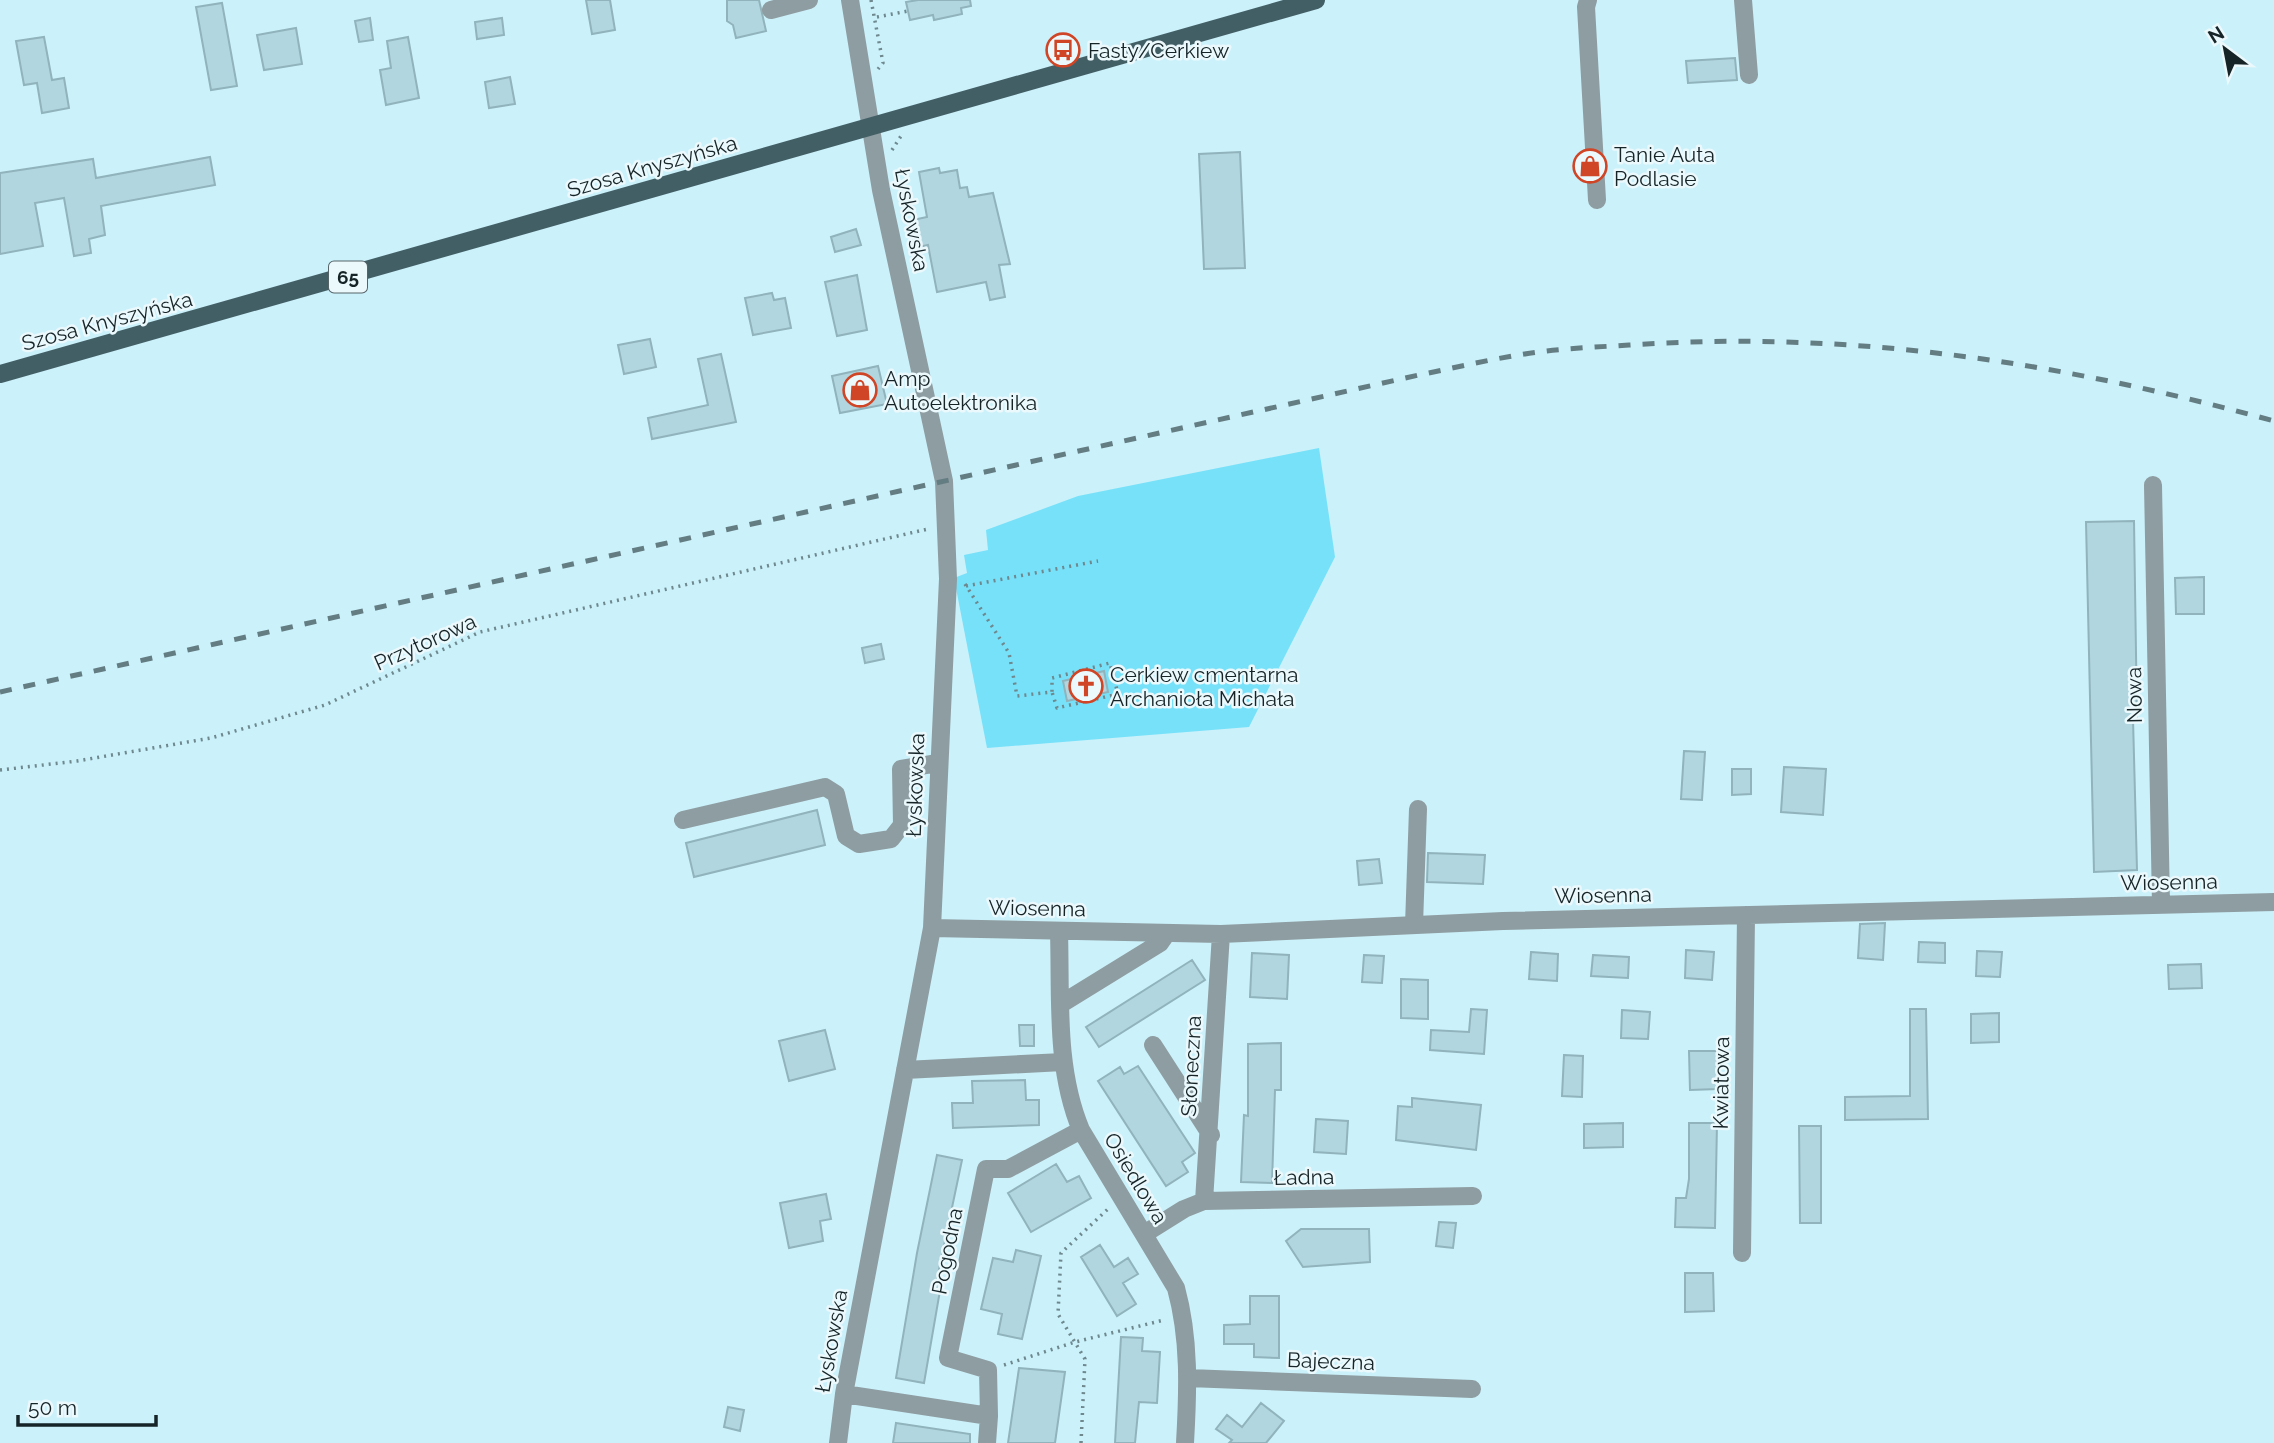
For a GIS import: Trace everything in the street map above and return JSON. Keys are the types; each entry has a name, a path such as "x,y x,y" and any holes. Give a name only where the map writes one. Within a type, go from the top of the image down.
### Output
{"main road":[{"name":"Szosa Knyszyńska","path":"0,374 1316,0"}],"street":[{"path":"771,10 809,0"},
{"name":"Łyskowska","path":"838,1443 844,1394 932,928 948,579 944,481 881,191 850,0"},
{"path":"1588,0 1586,7 1597,200"},
{"path":"1743,0 1749,75"},
{"name":"Nowa","path":"2153,485 2161,905"},
{"path":"683,820 825,787 836,794 846,836 859,845 891,839 902,825 901,769 938,763"},
{"path":"1414,925 1418,809"},
{"name":"Wiosenna","path":"932,928 1221,934 1414,925 2274,902"},
{"name":"Kwiatowa","path":"1742,1253 1746,915"},
{"name":"Osiedlowa","path":"1059,932 1063,1062 1071,1106 1081,1130 1175,1289 1183,1315 1189,1378 1185,1443"},
{"path":"1061,1004 1160,943 1167,933"},
{"name":"Słoneczna","path":"1204,1201 1211,1135 1221,934"},
{"path":"1153,1045 1211,1135"},
{"path":"905,1070 1063,1062"},
{"name":"Pogodna","path":"988,1370 948,1358 986,1169 1008,1170 1081,1130"},
{"name":"Ładna","path":"1144,1234 1184,1209 1204,1201 1473,1196"},
{"path":"987,1443 988,1370"},
{"name":"Bajeczna","path":"1189,1378 1472,1389"},
{"path":"844,1394 989,1416"}],"path":[{"path":"871,0 883,62 876,73"},
{"path":"877,17 908,11"},
{"name":"Przytorowa","path":"0,769 78,761 211,738 325,705 480,632 947,525"},
{"path":"966,586 1098,561"},
{"path":"960,576 1009,653 1017,696 1052,692"},
{"path":"1110,663 1118,694 1057,708 1052,692 1052,678 1110,663"},
{"path":"1081,1443 1085,1359 1058,1314 1061,1253 1103,1212 1122,1199"},
{"path":"988,1370 1075,1342 1183,1315"}],"shaded area":[{"path":"1319,448 1335,557 1249,727 987,748 954,578 967,573 964,555 988,550 986,530 1078,496"}],"building":[{"path":"586,0 610,0 615,30 592,34"},
{"path":"727,0 759,0 766,31 736,38 733,25 727,21"},
{"path":"970,0 971,6 961,8 962,14 934,20 933,15 910,20 906,2"},
{"path":"222,3 237,86 211,90 196,7"},
{"path":"370,18 373,40 359,42 355,21"},
{"path":"502,18 504,35 477,39 475,22"},
{"path":"296,28 302,64 264,70 257,35"},
{"path":"44,37 52,80 64,78 69,108 42,113 37,83 24,85 16,41"},
{"path":"408,37 419,98 386,105 380,70 391,68 387,41"},
{"path":"1735,58 1737,80 1688,83 1686,61"},
{"path":"510,77 515,104 489,108 485,82"},
{"path":"1240,152 1245,268 1204,269 1199,154"},
{"path":"210,157 215,185 101,206 105,235 89,239 91,253 74,256 64,198 35,203 43,246 0,254 0,173 93,159 96,178"},
{"path":"939,168 940,173 957,170 960,188 967,187 969,197 993,193 1010,264 999,265 1005,297 990,300 986,282 937,292 928,245 914,248 908,221 927,217 919,172"},
{"path":"856,229 861,245 835,252 831,237"},
{"path":"857,275 867,330 837,336 825,282"},
{"path":"772,293 774,300 785,298 791,328 753,335 745,298"},
{"path":"650,339 656,367 624,374 618,345"},
{"path":"721,354 736,422 652,439 648,418 708,405 698,359"},
{"name":"Amp Autoelektronika","path":"878,366 887,404 840,413 832,376"},
{"path":"2134,521 2137,719 2133,719 2137,870 2094,872 2086,522"},
{"path":"2204,577 2204,614 2176,614 2175,578"},
{"path":"881,644 884,659 865,663 862,648"},
{"name":"Cerkiew cmentarna Archanioła Michała","path":"1104,671 1108,692 1067,701 1063,681"},
{"path":"1684,751 1705,752 1702,800 1681,799"},
{"path":"1784,767 1826,769 1823,815 1781,812"},
{"path":"1732,769 1751,769 1751,794 1732,795"},
{"path":"817,810 825,845 694,877 686,843"},
{"path":"1428,853 1485,855 1483,884 1427,882"},
{"path":"1379,859 1382,883 1359,885 1357,861"},
{"path":"1885,923 1883,960 1858,958 1860,924"},
{"path":"1919,942 1945,943 1945,963 1918,962"},
{"path":"1686,950 1714,952 1712,980 1685,978"},
{"path":"1977,951 2002,952 2000,977 1976,976"},
{"path":"1531,952 1558,954 1557,981 1529,979"},
{"path":"1252,953 1289,955 1287,999 1250,997"},
{"path":"1364,955 1384,956 1382,983 1362,982"},
{"path":"1593,955 1629,957 1628,978 1591,976"},
{"path":"1192,960 1205,980 1099,1047 1086,1027"},
{"path":"2201,964 2202,988 2169,989 2168,965"},
{"path":"1401,979 1428,980 1428,1019 1401,1018"},
{"path":"1471,1009 1487,1010 1484,1054 1430,1050 1431,1030 1469,1032"},
{"path":"1910,1009 1926,1009 1928,1119 1845,1120 1845,1097 1910,1096"},
{"path":"1622,1010 1650,1012 1648,1039 1621,1038"},
{"path":"1999,1013 1999,1042 1971,1043 1971,1014"},
{"path":"1019,1025 1034,1025 1034,1046 1020,1046"},
{"path":"825,1030 835,1069 789,1081 779,1041"},
{"path":"1281,1043 1281,1090 1275,1090 1272,1183 1241,1182 1244,1115 1248,1116 1248,1044"},
{"path":"1689,1051 1717,1051 1718,1089 1690,1090"},
{"path":"1564,1055 1583,1056 1582,1097 1562,1096"},
{"path":"1138,1066 1195,1153 1182,1162 1188,1172 1166,1186 1098,1081 1120,1067 1124,1074"},
{"path":"1025,1080 1026,1100 1039,1100 1039,1125 953,1128 952,1103 973,1103 972,1081"},
{"path":"1412,1098 1481,1105 1476,1150 1396,1140 1398,1106 1412,1107"},
{"path":"1316,1119 1348,1121 1346,1154 1314,1152"},
{"path":"1623,1123 1623,1147 1584,1148 1584,1124"},
{"path":"1689,1123 1717,1123 1715,1228 1675,1227 1676,1198 1686,1198 1689,1179"},
{"path":"1799,1126 1821,1126 1821,1223 1800,1223"},
{"path":"937,1155 962,1160 937,1279 942,1279 924,1383 896,1378"},
{"path":"1056,1164 1067,1182 1079,1176 1091,1198 1031,1232 1008,1193"},
{"path":"826,1194 831,1219 820,1221 823,1241 789,1248 780,1203"},
{"path":"1439,1222 1456,1223 1453,1248 1436,1246"},
{"path":"1301,1229 1369,1229 1370,1262 1303,1267 1286,1241"},
{"path":"1100,1245 1114,1267 1128,1258 1138,1274 1123,1283 1136,1304 1117,1316 1081,1257"},
{"path":"1016,1250 1041,1256 1022,1339 998,1334 1002,1314 981,1309 993,1258 1013,1262"},
{"path":"1685,1273 1713,1273 1714,1311 1685,1312"},
{"path":"1250,1296 1279,1296 1279,1358 1254,1357 1254,1344 1224,1344 1224,1325 1250,1324"},
{"path":"1121,1337 1143,1338 1142,1351 1160,1352 1157,1403 1139,1402 1135,1443 1115,1443"},
{"path":"1019,1368 1065,1372 1055,1443 1008,1443"},
{"path":"1261,1403 1284,1421 1266,1443 1229,1443 1232,1440 1216,1429 1227,1415 1242,1427"},
{"path":"728,1407 744,1410 740,1431 724,1427"},
{"path":"896,1423 970,1434 970,1443 893,1443"}],"railway":[{"path":"0,692 1419,375 1550,351 1712,342 1794,342 1875,347 2034,367 2114,382 2274,421"}],"place":[{"name":"Fasty/Cerkiew","path":"1063,50"},
{"name":"Tanie Auta Podlasie","path":"1590,166"},
{"name":"Amp Autoelektronika","path":"860,390"},
{"name":"Cerkiew cmentarna Archanioła Michała","path":"1086,686"}]}
